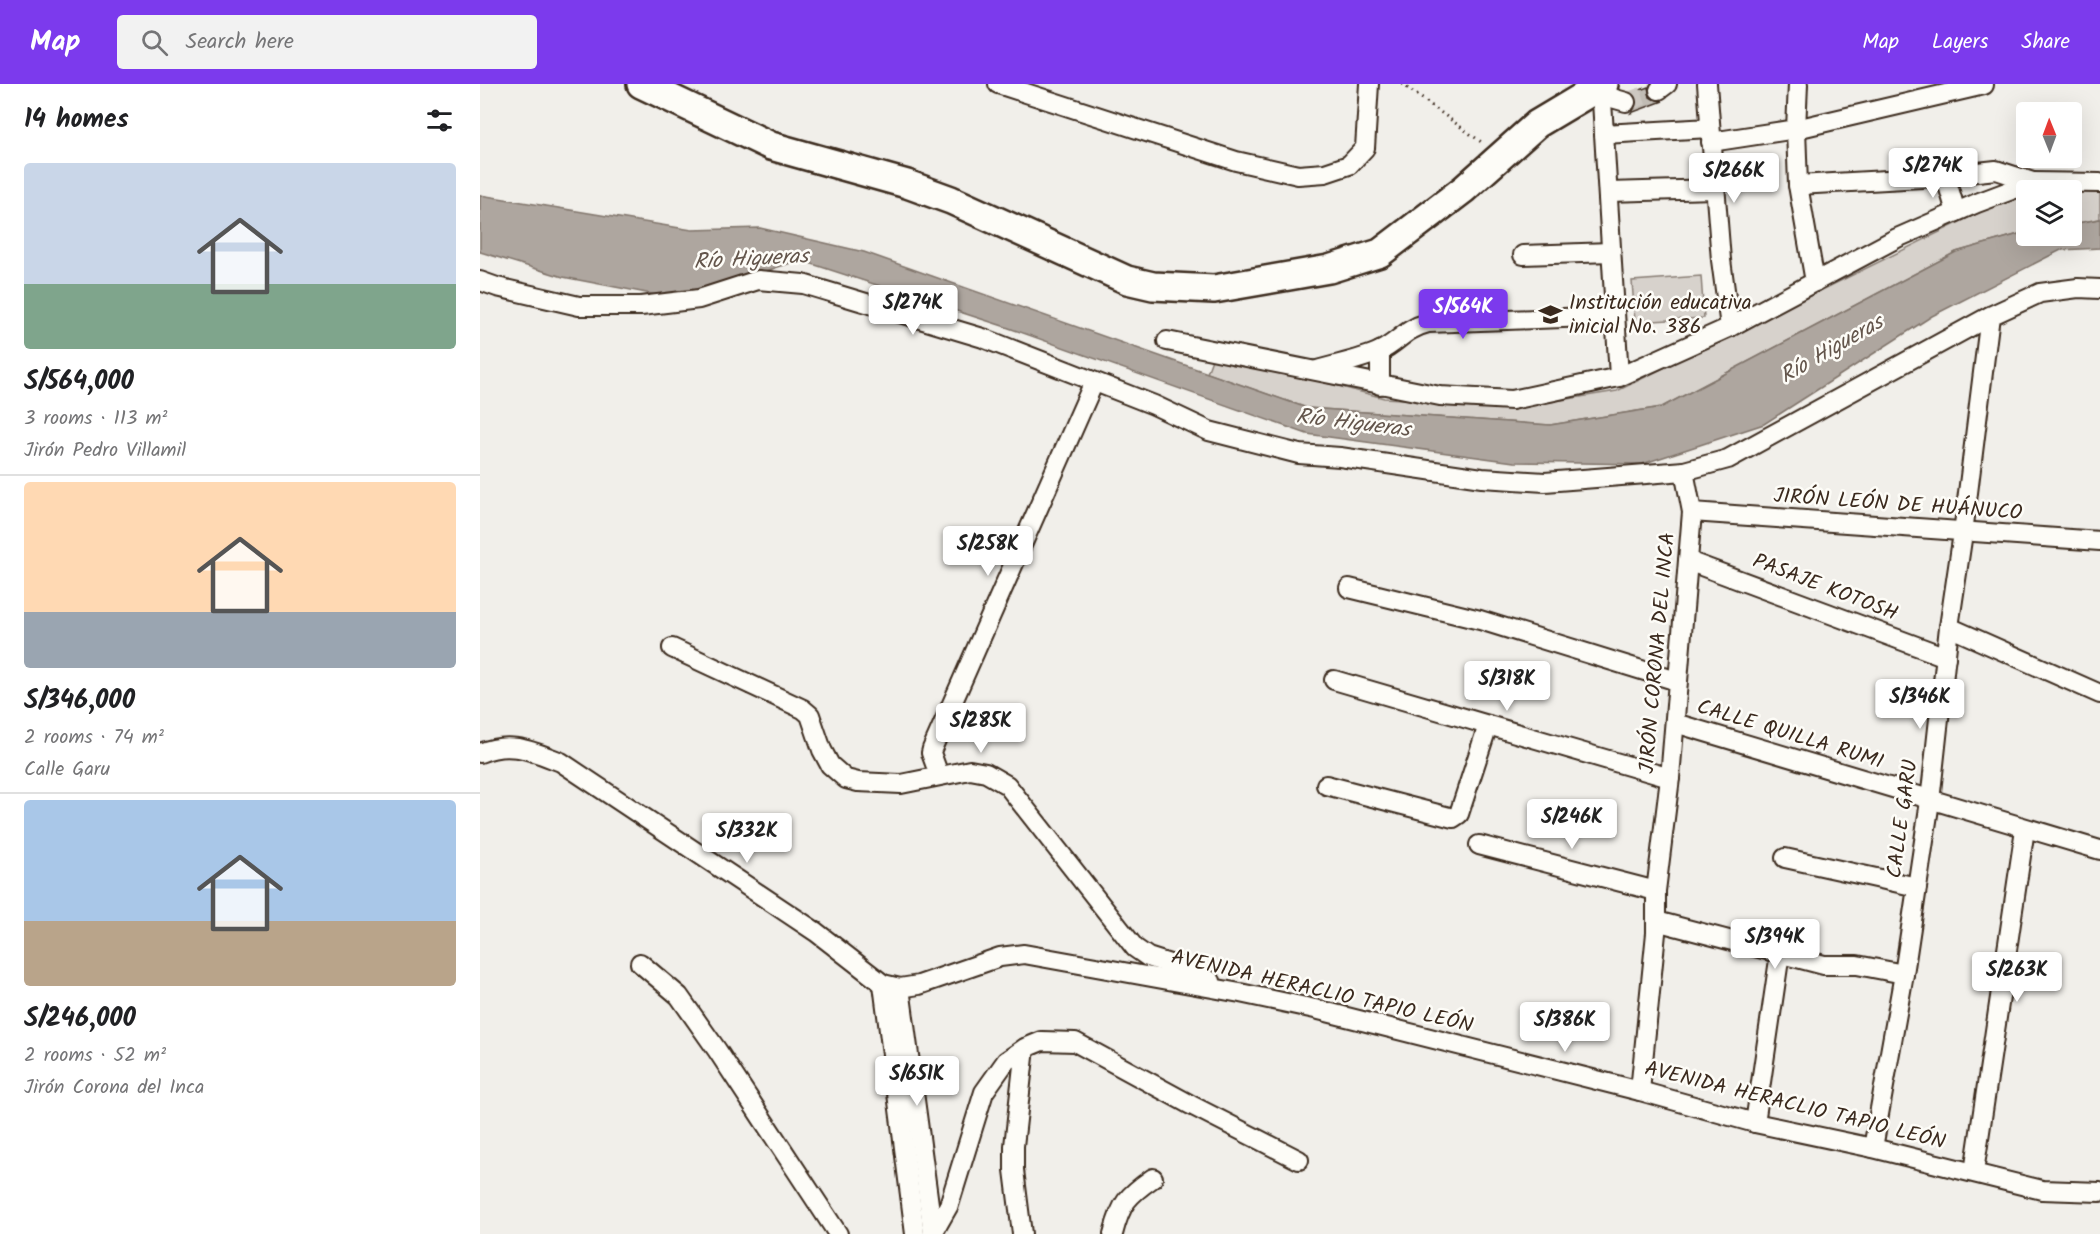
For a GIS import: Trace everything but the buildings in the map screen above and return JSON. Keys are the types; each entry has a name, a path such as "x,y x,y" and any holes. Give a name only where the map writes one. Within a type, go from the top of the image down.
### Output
{"highway":[{"path":"641,84 771,146 918,188 981,213 1127,280 1153,285 1214,289 1329,269 1380,253 1464,189 1537,124 1602,84"}],"street":[{"path":"998,84 1236,161 1298,175 1325,173 1349,165 1365,148 1369,84"},
{"path":"1602,84 1612,98 1626,102"},
{"path":"1602,84 1619,377"},
{"path":"1707,84 1721,260 1730,327"},
{"path":"1798,84 1796,129 1798,185 1815,282"},
{"path":"1604,134 1710,135 1796,129 1984,85"},
{"path":"1798,185 1945,176 1999,170 2027,180"},
{"path":"1945,176 1956,212"},
{"path":"2082,183 2100,183"},
{"path":"1608,192 1715,189"},
{"path":"1167,340 1440,396 1512,400 1619,377 1730,327 1897,238 2016,189"},
{"path":"1523,255 1611,252"},
{"path":"480,281 579,306 641,306 699,299 758,280 803,284 983,338 1154,405 1209,431 1299,454 1340,457 1482,478 1545,482 1684,471 1728,459 1990,316 2040,293 2078,288 2100,289"},
{"path":"1315,371 1380,351 1416,326 1428,323 1615,316"},
{"name":"CALLE GARU","path":"1873,1148 1904,974 1930,801 1949,627 1990,316"},
{"path":"1380,351 1380,385"},
{"path":"939,775 931,753 932,749 1094,382"},
{"name":"JIRÓN CORONA DEL INCA","path":"1640,1091 1656,921 1656,891 1670,778 1692,512 1684,471"},
{"name":"JIRÓN LEÓN DE HUÁNUCO","path":"1692,512 2100,541"},
{"name":"PASAJE KOTOSH","path":"1688,561 1946,657"},
{"path":"1349,588 1480,620 1677,681"},
{"path":"1949,627 2100,694"},
{"path":"672,648 803,709 810,715 822,750 830,765 846,779 858,782 901,783 970,770 986,773 1007,785 1135,948 1148,957 1179,967 1240,993"},
{"path":"1334,680 1670,778"},
{"name":"CALLE QUILLA RUMI","path":"1675,723 2100,850"},
{"path":"1326,785 1453,818 1459,814 1488,725"},
{"path":"480,753 492,748 520,746 561,762 816,932 891,986 933,1234"},
{"path":"1974,1172 2025,829"},
{"path":"1479,845 1656,891"},
{"path":"1785,858 1917,887"},
{"path":"1656,921 1824,965 1857,965 1904,974"},
{"path":"1755,1123 1780,953"},
{"name":"AVENIDA HERACLIO TAPIO LEÓN","path":"891,986 919,985 1000,957 1024,954 1240,993 1314,1009 1640,1091 1755,1123 1873,1148 2042,1190 2100,1192"},
{"path":"640,963 679,996 838,1234"},
{"path":"891,986 915,1234"},
{"path":"933,1234 949,1205 984,1092 1006,1061 1025,1048 1042,1041 1075,1041 1299,1160"},
{"path":"1022,1234 1014,1170 1014,1146 1025,1048"},
{"path":"1113,1234 1118,1216 1131,1193 1153,1178"}],"path":[{"path":"1402,84 1500,155"}],"shaded area":[{"path":"2082,188 2100,188 2100,219 2082,222"},
{"path":"2016,194 2016,235 1956,252 1662,407 1550,425 1307,408 1207,373 1214,354 1384,398 1525,406 1617,391"},
{"path":"1701,276 1704,318 1635,322 1632,281"}],"water":[{"name":"Río Higueras","path":"480,195 692,230 760,228 864,252 1307,408 1550,425 1662,407 1956,252 2016,235 2016,246 2082,246 2082,222 2100,219 2100,248 2061,250 1932,316 1764,424 1642,464 1514,462 1307,434 1006,327 800,260 678,299 563,277 480,252"}],"tunnel":[{"path":"1626,102 1659,90"}],"place":[{"name":"Institución educativa inicial No. 386","path":"1551,315"}]}
